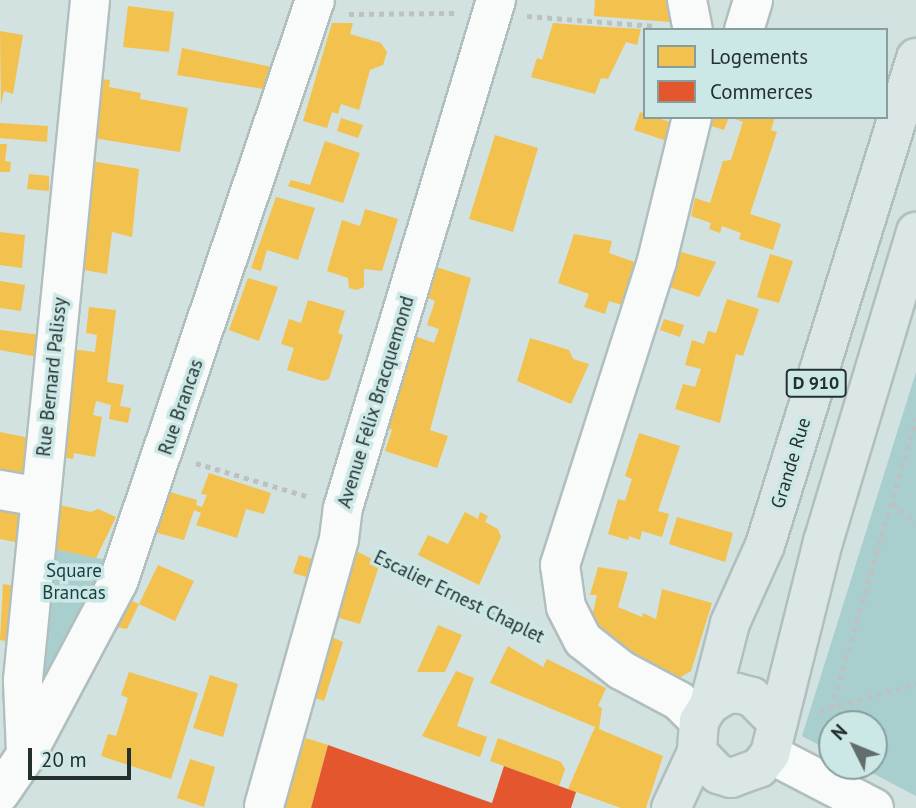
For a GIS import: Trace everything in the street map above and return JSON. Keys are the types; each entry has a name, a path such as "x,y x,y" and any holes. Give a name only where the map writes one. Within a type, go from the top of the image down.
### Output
{"main road":[{"name":"Grande Rue","path":"671,808 701,726 730,623 765,545 916,58"},
{"name":"D 910","path":"747,808 768,747 916,232"},
{"path":"737,693 752,698 768,747 731,778 718,774 701,726 737,693"}],"street":[{"name":"Rue Bernard Palissy","path":"26,755 23,680 90,0"},
{"name":"Rue Brancas","path":"0,793 26,755 118,582 315,0"},
{"name":"Avenue Félix Bracquemond","path":"264,806 339,539 343,508 496,0"},
{"path":"687,0 693,28"},
{"path":"745,28 753,0"},
{"path":"692,119 657,261 560,565 566,607 583,640 621,670 679,701 701,726"},
{"path":"0,490 40,497"},
{"path":"768,747 874,808"}],"path":[{"path":"831,709 916,418"},
{"path":"215,469 300,495"},
{"path":"892,503 916,522"},
{"name":"Escalier Ernest Chaplet","path":"339,539 556,644 583,640"},
{"path":"768,747 831,709 916,684"}],"green space":[{"path":"916,372 916,796 886,780 888,780 888,710 818,710 818,745 802,736"},
{"name":"Square Brancas","path":"50,548 111,561 40,699"}],"building: Logements":[{"path":"595,0 667,0 671,22 594,16"},
{"path":"128,6 174,12 169,52 123,47"},
{"path":"332,23 353,23 350,34 381,43 387,52 383,65 370,70 359,110 341,104 338,114 332,112 327,128 303,121"},
{"path":"553,23 641,29 637,45 626,42 608,79 601,78 595,94 531,77 537,58 542,60"},
{"path":"0,31 23,35 13,94 4,91 1,105"},
{"path":"182,48 276,68 270,90 177,75"},
{"path":"101,79 110,80 109,87 141,93 140,99 188,108 180,152 93,138"},
{"path":"640,112 643,113 643,119 670,122 667,141 634,130"},
{"path":"341,118 363,125 358,138 337,131"},
{"path":"710,119 728,119 724,130 708,125"},
{"path":"735,119 774,119 771,130 777,132 750,214 781,224 773,250 739,239 741,233 722,226 720,233 709,229 711,223 691,216 695,198 710,203 723,161 731,160 743,122"},
{"path":"0,123 48,126 47,142 0,138"},
{"path":"495,135 538,148 513,232 469,219"},
{"path":"325,141 360,153 343,203 288,186 291,180 310,185"},
{"path":"0,144 7,144 5,161 11,162 10,172 0,172"},
{"path":"91,161 139,169 132,237 112,232 107,274 79,269"},
{"path":"29,174 49,176 49,191 27,189"},
{"path":"276,197 315,208 298,260 267,250 261,271 251,268"},
{"path":"365,209 398,219 382,271 364,269 364,287 357,290 349,288 348,278 327,271 342,220 360,226"},
{"path":"0,232 25,235 22,268 0,265"},
{"path":"574,234 612,241 609,253 637,263 622,305 609,301 605,314 584,307 589,294 558,283"},
{"path":"681,252 716,262 699,297 669,287"},
{"path":"770,254 793,261 779,303 757,297"},
{"path":"436,267 471,278 430,430 448,436 437,468 385,451 392,430 381,426 415,336 434,343 439,329 427,325 435,301 426,297"},
{"path":"248,278 278,287 259,341 229,330"},
{"path":"0,281 25,285 21,311 0,308"},
{"path":"727,299 759,309 743,356 736,354 720,423 675,409 683,384 695,387 701,369 685,365 692,340 704,344 708,331 716,333"},
{"path":"308,300 345,311 338,333 343,335 329,379 323,381 287,370 294,348 281,344 289,319 301,323"},
{"path":"89,307 116,310 107,382 124,385 120,406 131,408 128,423 109,419 111,405 96,401 93,415 102,417 95,457 74,453 73,459 63,457 71,349 95,352 97,335 86,333"},
{"path":"664,319 684,325 680,337 660,330"},
{"path":"0,330 41,335 38,357 0,350"},
{"path":"530,338 569,350 573,359 589,364 571,404 517,381"},
{"path":"0,432 30,438 26,474 18,480 0,477"},
{"path":"639,433 680,446 658,511 669,514 662,537 642,531 640,540 629,536 628,540 608,534 618,499 625,501 632,479 625,476"},
{"path":"209,473 271,493 264,514 246,509 237,538 196,525 201,513 194,510 184,540 154,532 170,492 197,500 196,505 202,507 207,495 201,494"},
{"path":"0,502 23,514 20,543 0,539"},
{"path":"55,504 91,512 98,509 116,517 96,558 50,548"},
{"path":"465,512 478,519 480,512 488,516 485,522 498,529 501,537 479,585 418,555 428,535 448,544"},
{"path":"677,517 733,533 725,562 669,544"},
{"path":"352,549 380,563 360,624 326,614"},
{"path":"299,555 319,561 313,579 293,573"},
{"path":"158,565 194,581 175,621 139,604"},
{"path":"598,567 628,572 618,607 642,617 643,613 656,619 662,589 712,603 691,671 679,678 614,645 591,621 597,595 590,595"},
{"path":"3,584 15,586 9,642 0,640"},
{"path":"122,597 139,604 127,629 109,626"},
{"path":"438,625 462,635 445,672 417,672"},
{"path":"320,632 343,642 324,701 302,693"},
{"path":"508,646 543,667 547,659 606,688 598,706 602,708 599,729 663,756 646,808 621,808 568,789 595,727 490,683"},
{"path":"456,671 474,678 457,726 487,737 480,757 422,736"},
{"path":"129,672 198,693 171,779 101,756 108,734 116,736 128,698 121,695"},
{"path":"210,675 238,684 223,737 193,728"},
{"path":"306,738 328,745 311,808 283,808"},
{"path":"498,738 561,762 565,769 559,786 490,761"},
{"path":"190,759 215,767 204,807 177,798"}],"building: Commerces":[{"path":"328,745 492,803 504,766 576,792 571,808 311,808"}]}
